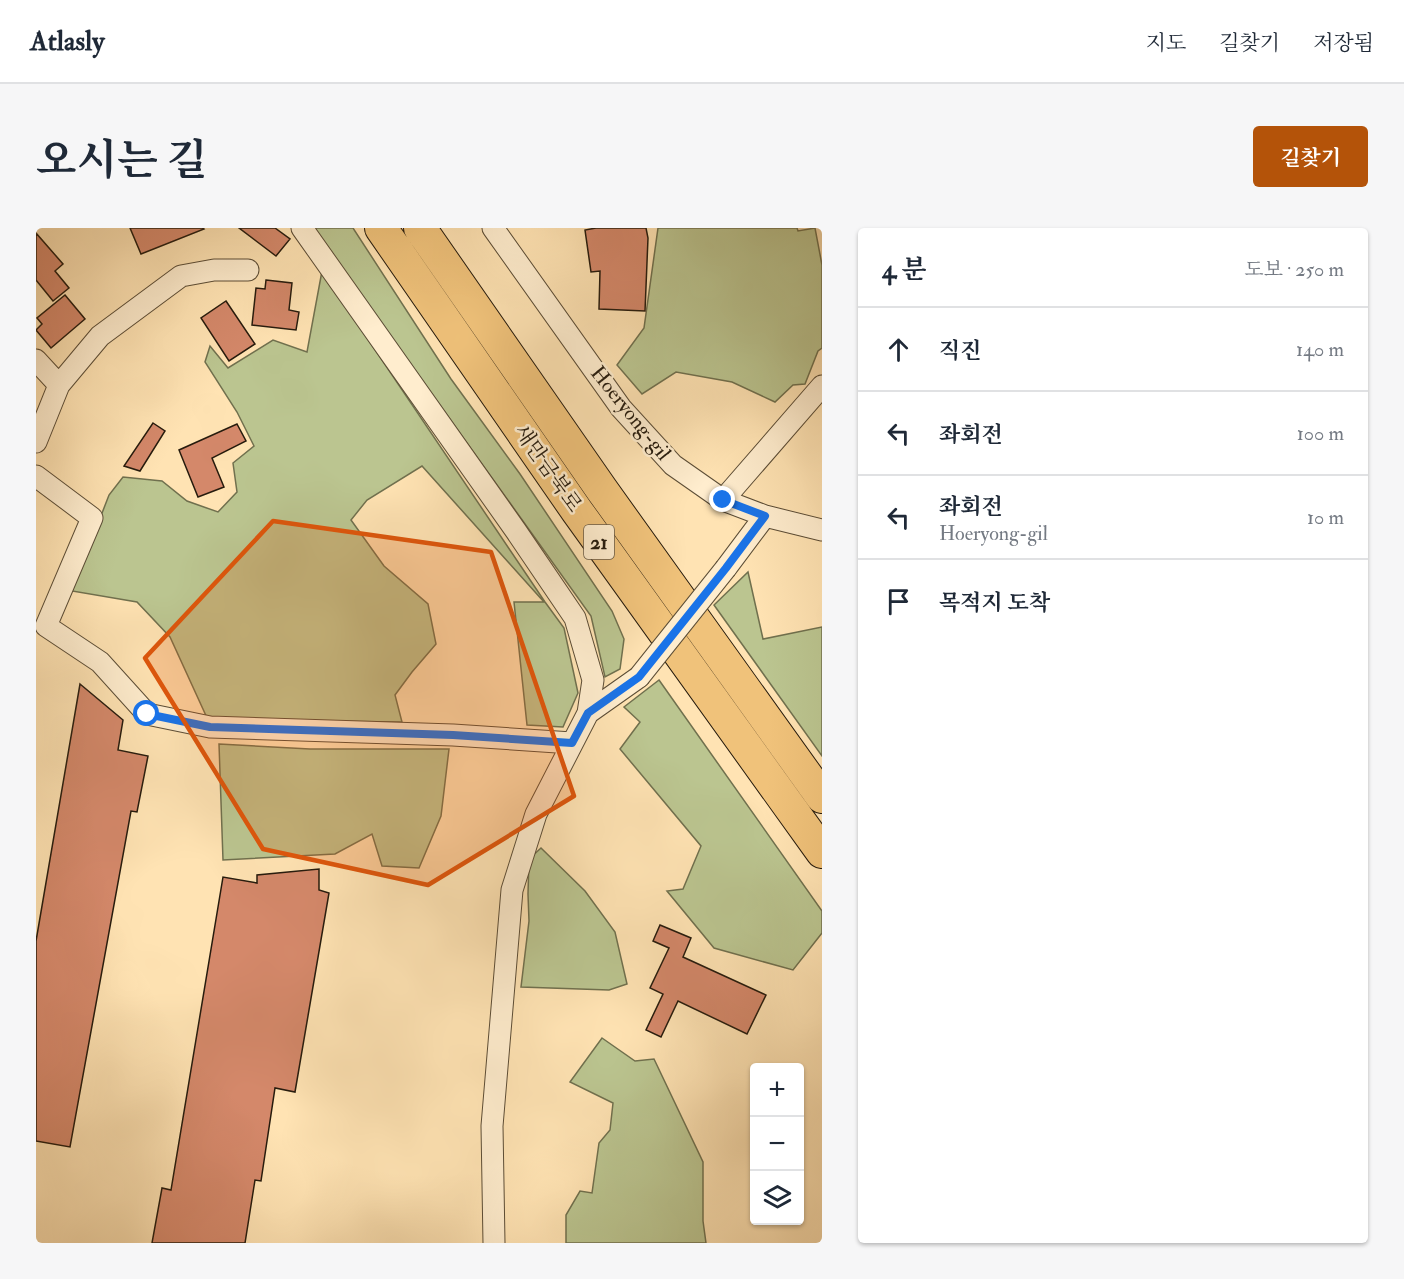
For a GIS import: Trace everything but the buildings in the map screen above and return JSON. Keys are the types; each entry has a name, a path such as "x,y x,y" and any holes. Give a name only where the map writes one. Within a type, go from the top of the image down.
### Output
{"highway":[{"name":"새만금북로","path":"381,228 577,511 822,852"},
{"name":"새만금북로","path":"420,228 602,490 822,797"}],"street":[{"path":"302,228 575,618 593,680 588,713 536,814 512,890 492,1126 494,1243"},
{"name":"Hoeryong-gil","path":"493,228 621,408 673,465 723,500 765,516 822,530"},
{"path":"36,442 59,386 100,336 181,276 214,270 248,270"},
{"path":"36,360 59,386"},
{"path":"723,500 822,386"},
{"path":"36,476 92,518 41,629 100,662 147,714 210,727 453,735 572,743"},
{"path":"588,713 639,677 765,516"}],"highlighted area":[{"path":"273,521 491,552 574,796 428,885 263,849 145,658"}],"green space":[{"path":"313,228 353,228 451,379 520,474 612,611 624,639 620,669 605,677 591,616"},
{"path":"658,228 797,228 798,231 815,228 822,265 822,348 818,351 805,384 793,385 775,402 732,382 676,372 642,394 617,365 644,328"},
{"path":"322,271 564,628 578,693 563,727 527,725 514,602 544,602 422,466 367,500 351,520 384,566 428,604 436,644 395,695 402,722 208,720 170,637 137,602 72,591 109,495 123,477 162,481 187,501 218,512 237,492 233,463 254,446 237,412 205,362 210,346 228,368 273,340 307,352"},
{"path":"748,572 763,639 822,627 822,756 714,605"},
{"path":"659,680 822,911 822,933 793,970 714,948 667,891 683,889 701,846 620,749 640,722 624,707"},
{"path":"219,744 310,749 449,749 441,816 419,868 382,866 372,834 335,854 223,860"},
{"path":"541,848 585,891 615,932 627,984 609,990 521,987 529,921 529,859"},
{"path":"602,1038 635,1061 654,1059 703,1162 703,1221 706,1243 566,1243 566,1215 580,1191 592,1193 599,1143 610,1130 613,1103 570,1082"}],"route":[{"path":"147,714 210,727 453,735 572,743 588,713 639,677 765,516 723,500"}]}
